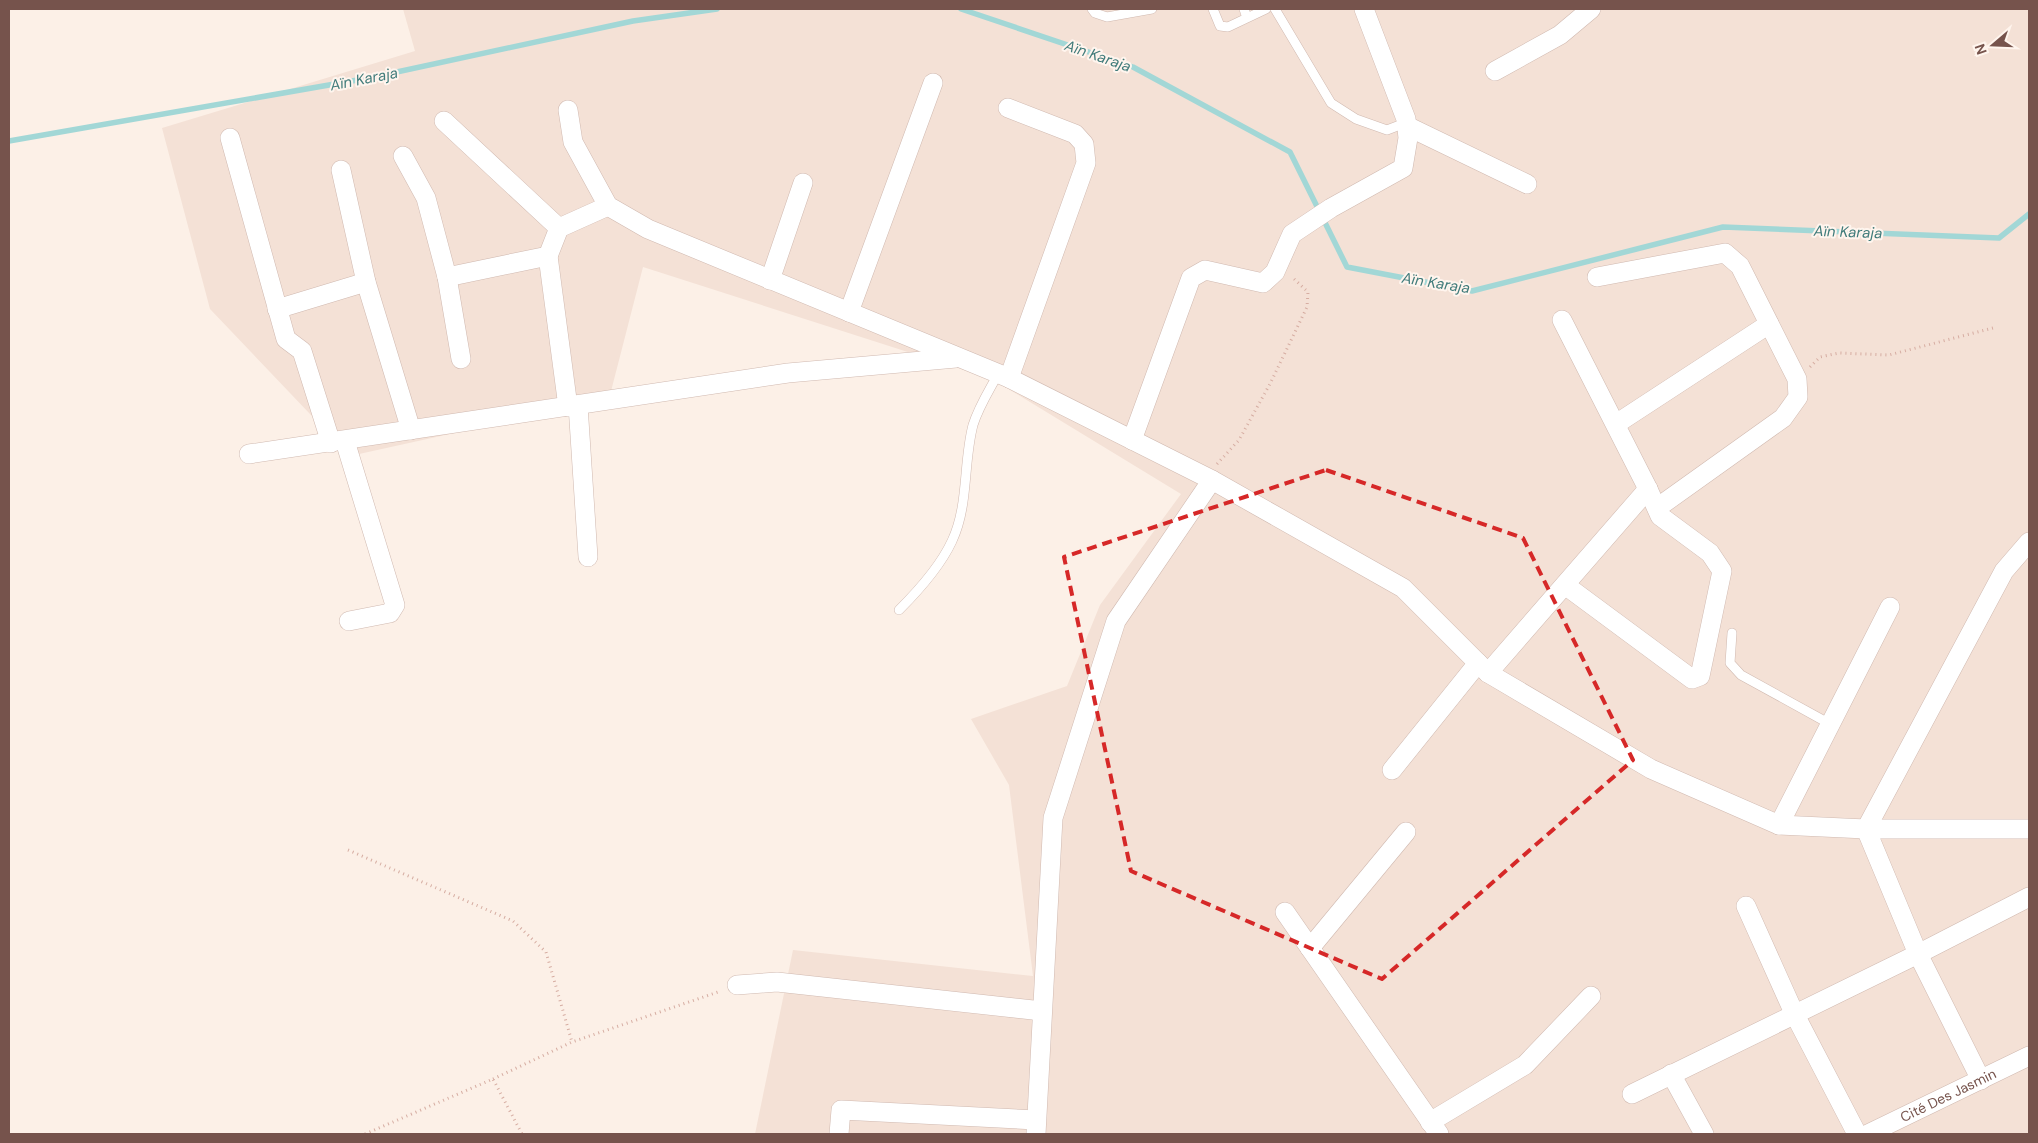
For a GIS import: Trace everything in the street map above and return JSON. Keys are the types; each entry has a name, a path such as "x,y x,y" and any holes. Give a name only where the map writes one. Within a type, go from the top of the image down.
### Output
{"street":[{"path":"1132,440 1191,278 1205,270 1262,283 1275,272 1292,234 1298,228 1403,168 1408,138 1406,122 1364,9"},
{"path":"1496,71 1560,35 1591,9"},
{"path":"849,312 933,83"},
{"path":"1004,376 1086,163 1084,144 1075,134 1008,108"},
{"path":"568,110 574,142 608,206 648,229 1004,376 1208,478 1403,588 1483,668 1651,769 1779,825 1866,829 2029,830"},
{"path":"444,121 559,228"},
{"path":"1406,122 1527,184"},
{"path":"230,138 286,339 302,351 338,442 395,605 390,614 349,621"},
{"path":"403,156 426,198 447,277 461,359"},
{"path":"341,170 366,282 411,430"},
{"path":"770,280 803,183"},
{"path":"588,557 573,406 548,256 559,228 608,206"},
{"path":"1597,277 1726,253 1740,266 1797,379 1798,397 1783,418 1657,508"},
{"path":"447,277 548,256"},
{"path":"277,309 366,282"},
{"path":"1562,320 1616,424 1660,516 1710,553 1722,571 1700,676 1692,679 1565,585"},
{"path":"1616,424 1769,324"},
{"path":"249,454 788,373 959,358"},
{"path":"839,1134 841,1110 1036,1127 1053,818 1116,621 1208,478"},
{"path":"1392,770 1483,668 1565,585 1648,489"},
{"path":"1866,829 2004,571 2029,542"},
{"path":"1779,825 1890,608"},
{"path":"1866,829 1918,954 1981,1080"},
{"path":"1310,948 1406,832"},
{"path":"1632,1094 1794,1013 1918,954 2029,897"},
{"path":"1746,906 1794,1013 1857,1134"},
{"path":"1285,912 1435,1128 1524,1065 1590,996"},
{"path":"737,985 777,982 1042,1011"},
{"name":"Cité Des Jasmin","path":"1876,1133 2029,1056"},
{"path":"1671,1074 1704,1134"}],"lane":[{"path":"1092,9 1095,13 1107,16 1152,9"},
{"path":"1213,9 1220,26 1228,26 1266,9"},
{"path":"1244,9 1247,18"},
{"path":"1275,9 1331,103 1356,119 1388,130 1406,122"},
{"path":"899,610 925,583 952,541 962,508 973,426 981,404 1004,376"},
{"path":"1732,633 1730,663 1741,675 1830,724"}],"path":[{"path":"1208,478 1239,440 1271,382 1307,307 1308,292 1279,264"},
{"path":"1797,379 1820,357 1839,353 1888,355 1993,328"},
{"path":"348,850 513,921 546,952 572,1042"},
{"path":"365,1134 493,1079 572,1042 737,985"},
{"path":"493,1079 522,1134"}],"highlighted area":[{"path":"1326,470 1523,538 1633,760 1382,979 1131,871 1064,557"}],"shaded area":[{"path":"403,9 2029,9 2029,1134 755,1134 793,950 1033,976 1009,785 971,719 1067,686 1100,605 1181,494 992,379 643,267 609,399 350,456 210,309 162,128 415,51"}],"waterway":[{"name":"Aïn Karaja","path":"9,141 369,78 633,21 717,9"},
{"name":"Aïn Karaja","path":"961,9 1133,67 1290,152 1347,267 1472,291 1723,227 1999,238 2029,214"}]}
